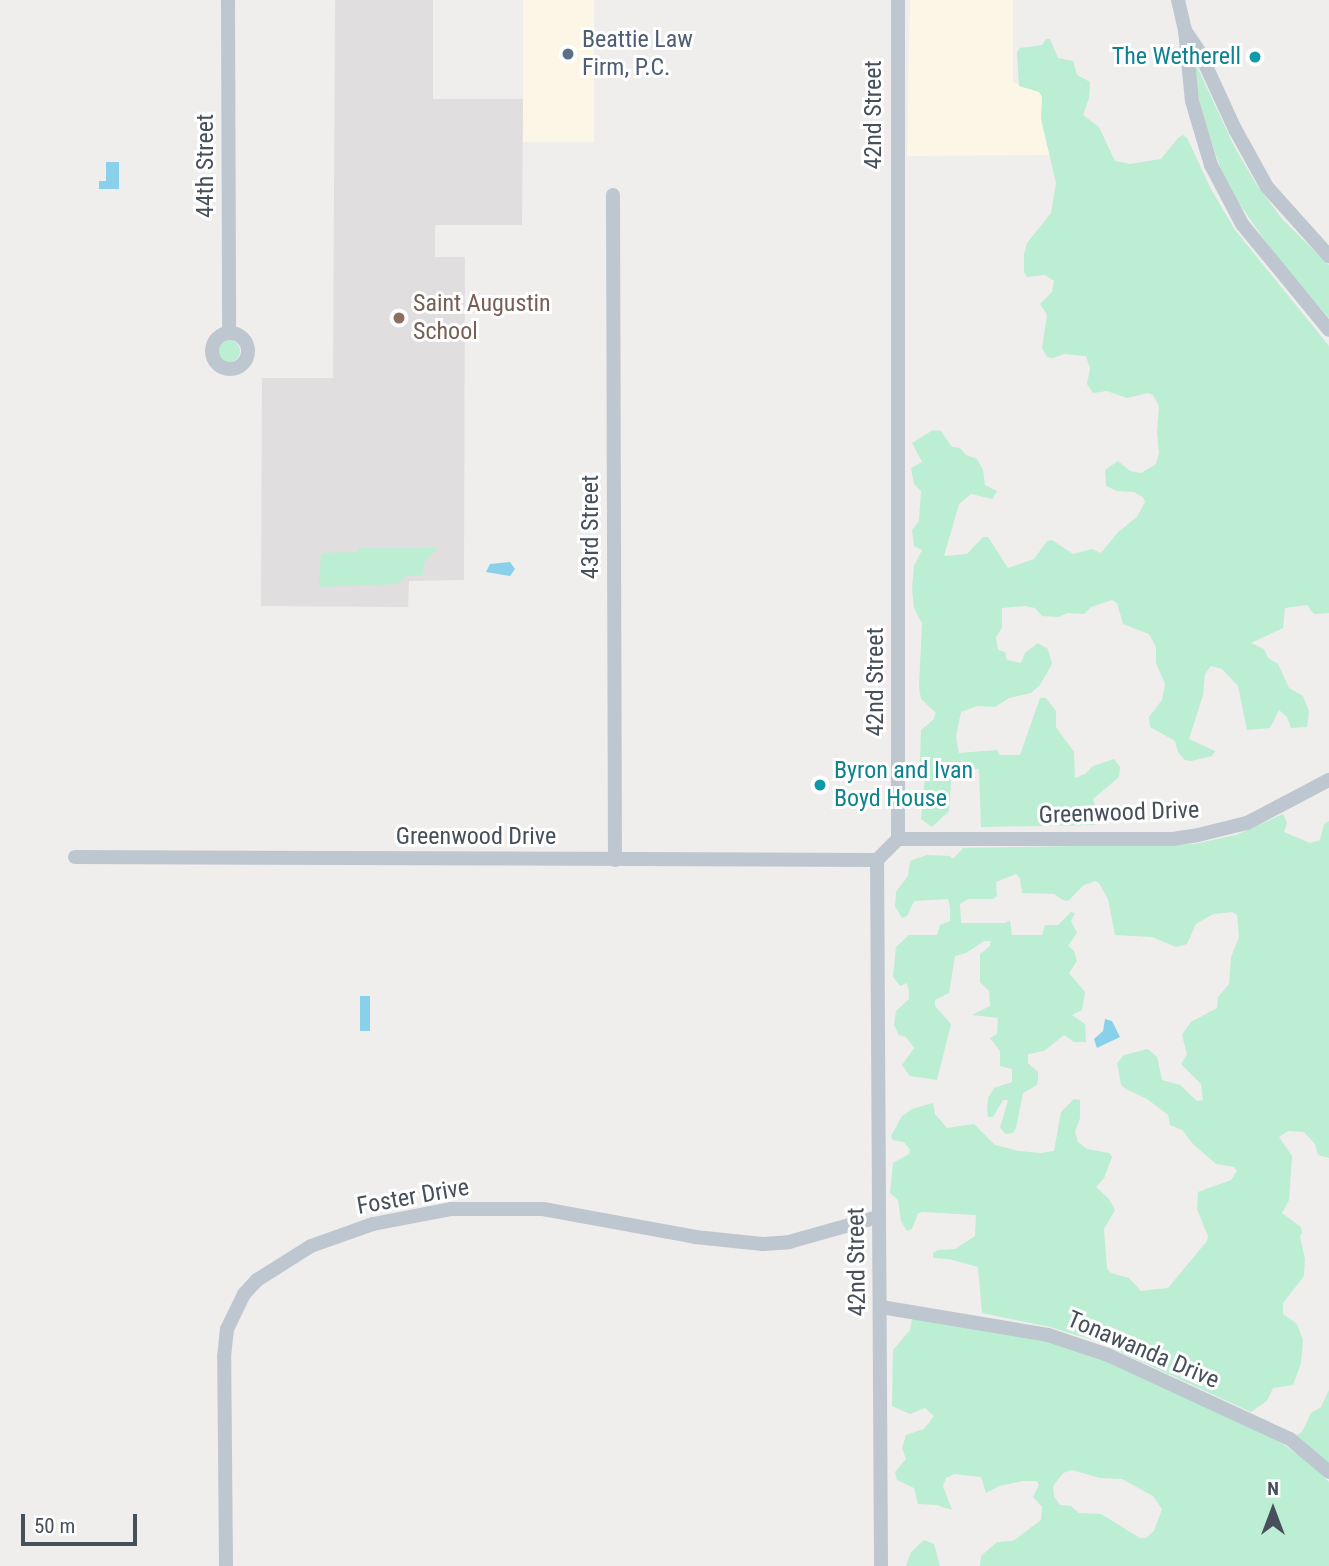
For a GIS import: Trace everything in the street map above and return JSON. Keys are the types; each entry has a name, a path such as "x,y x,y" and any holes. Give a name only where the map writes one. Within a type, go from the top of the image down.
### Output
{"street":[{"name":"44th Street","path":"228,0 229,332"},
{"name":"42nd Street","path":"898,0 898,839"},
{"path":"1178,0 1185,30 1192,101 1199,134 1225,195 1242,223 1329,330"},
{"path":"1185,30 1200,53 1234,129 1267,187 1329,256"},
{"name":"43rd Street","path":"613,195 615,860"},
{"name":"Greenwood Drive","path":"898,839 1185,837 1247,823 1329,780"},
{"path":"877,860 898,839"},
{"name":"Greenwood Drive","path":"75,857 877,860"},
{"name":"42nd Street","path":"877,860 881,1566"},
{"name":"Foster Drive","path":"226,1566 224,1357 227,1329 233,1311 257,1280 311,1246 373,1224 451,1209 543,1209 695,1237 763,1244 789,1242 878,1217"},
{"name":"Tonawanda Drive","path":"881,1307 1048,1335 1108,1355 1290,1439 1329,1472"}],"shaded area":[{"name":"Saint Augustin School","path":"335,0 433,0 433,99 523,99 522,225 435,225 435,257 465,257 464,580 409,581 408,607 261,606 262,378 333,378"},
{"path":"523,0 594,0 594,142 523,142"},
{"path":"910,0 1013,0 1013,83 1050,84 1050,155 907,156"}],"green space":[{"path":"1046,39 1050,39 1058,58 1073,61 1077,75 1090,82 1089,98 1083,115 1099,127 1115,161 1130,164 1161,159 1178,138 1183,135 1187,138 1212,191 1235,230 1329,346 1329,613 1314,614 1307,605 1285,608 1283,628 1251,643 1264,649 1268,658 1278,664 1289,688 1303,696 1309,711 1307,727 1291,728 1287,717 1279,710 1270,728 1247,730 1238,686 1222,669 1211,666 1205,674 1203,695 1189,739 1215,751 1212,756 1191,761 1185,760 1178,752 1175,741 1150,727 1149,717 1162,700 1165,684 1156,663 1156,647 1149,634 1123,624 1117,603 1112,600 1091,607 1084,614 1068,613 1058,617 1042,616 1035,608 1025,606 1002,608 1002,628 996,637 998,650 1005,652 1007,660 1021,663 1025,653 1038,643 1048,649 1052,664 1040,685 1031,693 1009,698 995,707 977,706 961,712 956,736 959,753 997,750 1000,755 1020,755 1040,698 1046,698 1056,711 1056,727 1074,752 1075,778 1085,774 1093,766 1114,759 1120,767 1119,777 1093,799 1098,815 1095,825 981,827 979,769 952,770 949,811 932,827 921,819 925,777 920,764 921,730 933,720 936,713 921,699 919,687 922,623 914,608 912,589 914,566 922,550 914,546 912,530 919,521 921,491 914,484 911,468 922,462 912,443 933,430 941,431 952,447 960,448 966,455 977,459 983,470 985,485 997,491 992,499 971,494 959,504 944,556 967,554 983,537 988,537 1008,568 1034,559 1047,541 1052,540 1073,554 1092,549 1101,553 1118,532 1137,517 1145,502 1143,497 1134,492 1117,491 1106,486 1105,470 1118,461 1130,471 1141,473 1156,464 1159,453 1159,406 1153,395 1148,393 1127,398 1107,391 1093,393 1087,384 1090,369 1086,356 1064,354 1047,357 1042,348 1047,315 1040,304 1052,292 1054,281 1045,275 1027,277 1024,272 1024,254 1027,243 1051,213 1056,183 1041,119 1042,97 1039,92 1019,86 1017,52 1020,48 1042,45"},
{"path":"1193,58 1234,146 1256,184 1283,220 1329,265 1329,318 1275,255 1227,186 1201,113"},
{"path":"229,340 239,347 240,351 233,361 229,362 219,355 218,351 225,341"},
{"path":"359,548 437,548 424,563 423,575 405,576 399,584 319,587 321,553 358,552"},
{"path":"1283,814 1287,823 1284,832 1310,843 1320,840 1324,824 1329,821 1329,1158 1318,1155 1315,1144 1304,1132 1288,1131 1279,1137 1292,1156 1289,1200 1282,1213 1301,1227 1300,1237 1305,1259 1304,1276 1283,1303 1283,1314 1297,1324 1303,1340 1301,1363 1293,1385 1273,1388 1267,1401 1251,1412 1096,1341 1050,1327 982,1313 978,1267 949,1259 933,1258 933,1253 938,1250 955,1249 975,1236 976,1215 918,1213 912,1229 907,1231 901,1221 898,1200 890,1193 893,1163 909,1154 910,1150 904,1142 893,1140 891,1136 902,1116 912,1109 933,1103 935,1114 947,1128 974,1124 995,1145 1040,1153 1054,1151 1061,1112 1074,1099 1080,1100 1080,1118 1075,1132 1078,1142 1087,1149 1109,1153 1112,1157 1104,1178 1096,1187 1109,1199 1115,1210 1104,1229 1107,1269 1111,1273 1129,1278 1141,1291 1168,1288 1207,1241 1208,1236 1197,1209 1198,1192 1231,1180 1237,1171 1234,1167 1216,1164 1193,1144 1182,1130 1170,1125 1168,1115 1147,1099 1121,1085 1117,1063 1124,1055 1148,1049 1157,1057 1162,1080 1180,1085 1197,1101 1203,1100 1201,1084 1181,1064 1187,1054 1182,1035 1191,1022 1217,1008 1218,997 1229,984 1231,957 1239,937 1237,915 1232,912 1206,918 1196,924 1187,944 1176,947 1152,937 1115,935 1108,899 1095,881 1084,885 1068,901 1054,894 1022,893 1020,878 1016,874 996,882 997,896 993,899 968,899 960,904 961,923 1005,923 1010,920 1012,935 1042,935 1045,925 1058,925 1071,912 1075,913 1071,921 1077,933 1068,946 1074,951 1077,961 1069,973 1085,992 1082,1010 1072,1015 1085,1024 1086,1042 1074,1042 1064,1035 1044,1051 1028,1054 1028,1063 1038,1072 1037,1085 1023,1093 1016,1128 1013,1133 1006,1134 1000,1128 1008,1100 1003,1100 993,1117 988,1117 987,1109 988,1098 994,1088 1012,1082 1012,1069 1000,1066 1000,1051 990,1038 997,1034 998,1018 972,1015 990,1006 989,991 980,982 980,954 990,946 991,941 984,941 966,953 955,956 949,993 935,1000 935,1006 951,1024 937,1080 910,1076 902,1065 914,1048 906,1037 899,1035 894,1025 896,1011 909,999 907,983 900,986 893,977 896,947 909,935 937,935 940,925 950,921 950,907 948,899 914,901 907,916 902,918 895,906 896,892 908,876 910,861 927,855 950,856 953,859 963,848 1194,844 1236,835"},
{"path":"912,1318 1046,1341 1090,1354 1274,1438 1306,1460 1329,1482 1329,1566 980,1566 981,1556 997,1542 1013,1541 1041,1520 1042,1507 1033,1497 1039,1485 1037,1481 1023,1481 999,1486 986,1493 981,1477 954,1474 946,1478 943,1486 952,1510 937,1505 918,1504 914,1488 897,1480 895,1472 906,1459 902,1448 906,1435 924,1429 934,1416 925,1408 910,1414 892,1406 893,1350 910,1330","holes":["1072,1470 1100,1478 1122,1479 1153,1496 1162,1509 1154,1531 1146,1538 1140,1538 1101,1514 1079,1513 1071,1506 1060,1505 1054,1496 1053,1486 1063,1473"]},
{"path":"1329,1390 1329,1464 1294,1436 1302,1432 1311,1413 1321,1407"},
{"path":"924,1540 934,1544 940,1566 906,1566 911,1552"}],"water":[{"path":"106,162 119,162 119,189 99,189 99,181 106,181"},
{"path":"510,562 515,569 510,576 486,572 490,564"},
{"path":"360,996 370,996 370,1031 360,1031"},
{"path":"1105,1019 1112,1021 1120,1037 1097,1048 1094,1039 1103,1031"}],"place":[{"name":"Beattie Law Firm, P.C.","path":"568,54"},
{"name":"The Wetherell","path":"1255,57"},
{"name":"Saint Augustin School","path":"399,318"},
{"name":"Byron and Ivan Boyd House","path":"820,785"}]}
